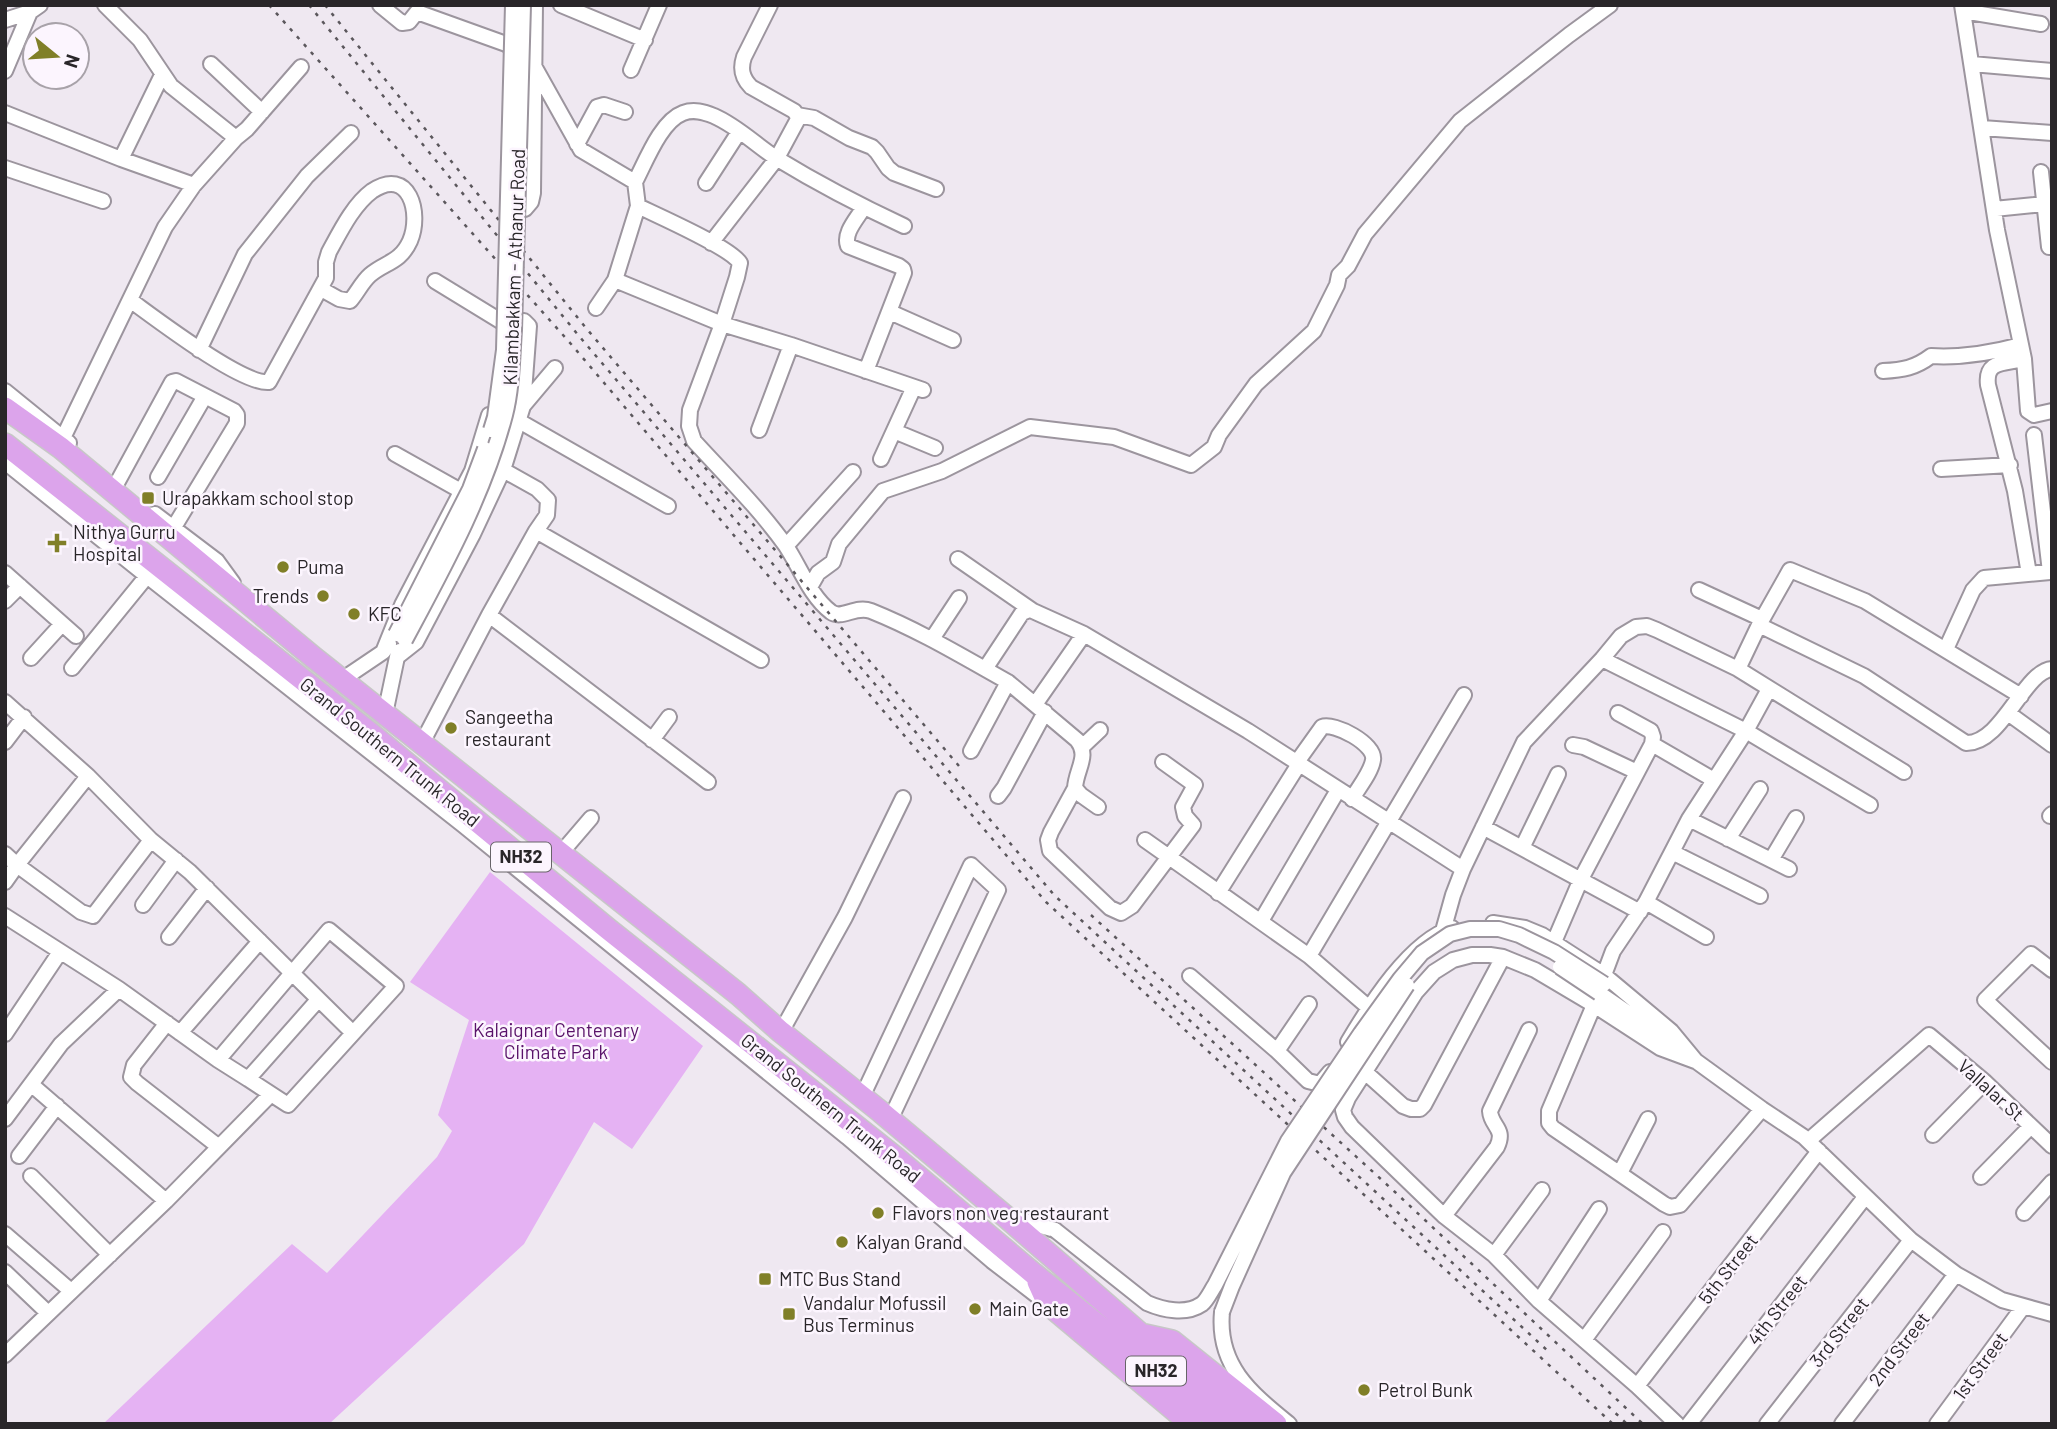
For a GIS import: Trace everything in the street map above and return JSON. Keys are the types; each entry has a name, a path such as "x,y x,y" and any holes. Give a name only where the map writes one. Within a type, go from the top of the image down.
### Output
{"highway":[{"name":"Grand Southern Trunk Road","path":"5,408 61,449 343,679"},
{"name":"Grand Southern Trunk Road","path":"5,444 370,733 608,929 895,1158 1034,1274"},
{"name":"NH32","path":"343,679 385,714"},
{"name":"Grand Southern Trunk Road","path":"385,714 738,995 1005,1216 1140,1334"},
{"path":"1034,1274 1048,1304 1191,1424"},
{"name":"NH32","path":"1034,1274 1222,1424"},
{"path":"1140,1334 1172,1341 1276,1424"},
{"name":"NH32","path":"1140,1334 1251,1424"}],"street":[{"path":"105,5 140,40 162,75 180,94 236,138"},
{"path":"380,5 402,23 409,22 418,9 506,44 534,66 581,150 635,181"},
{"path":"507,5 503,194 506,201 518,209 525,209 531,202 533,193 535,5"},
{"name":"Kilambakkam - Athanur Road","path":"401,637 470,489 495,417 504,350 513,5"},
{"name":"Kilambakkam - Athanur Road","path":"385,714 390,655 483,486 506,413 514,330 523,5"},
{"path":"561,5 645,40"},
{"path":"631,70 659,5"},
{"path":"770,5 741,66 745,81 797,115 814,118 849,138 872,147 894,173 936,189"},
{"path":"810,587 818,573 833,562 839,544 883,491 943,471 1030,426 1114,437 1191,465 1213,447 1256,384 1314,331 1337,285 1339,275 1348,265 1365,234 1460,121 1610,5"},
{"path":"5,20 35,8"},
{"path":"5,71 35,8"},
{"path":"2040,24 1963,8 1994,209 2023,352 2028,411 2034,415 2052,411"},
{"path":"211,64 262,112"},
{"path":"1972,64 2052,71"},
{"path":"63,438 165,227 194,185 301,67"},
{"path":"121,159 162,75"},
{"path":"577,144 597,107 604,105 625,112"},
{"path":"596,308 615,281 638,206 635,181 670,121 691,110 717,117 776,158 904,226"},
{"path":"5,113 194,185"},
{"path":"711,243 776,158 795,126 797,115"},
{"path":"1982,128 2052,133"},
{"path":"199,350 245,254 307,176 351,132"},
{"path":"706,183 738,132"},
{"path":"5,168 103,201"},
{"path":"2041,172 2049,247"},
{"path":"130,300 199,350 254,380 269,382 321,289 327,273 329,252 359,204 380,187 390,184 401,187 413,202 415,215 414,230 401,255 368,276 350,301 345,302 321,289"},
{"path":"1994,209 2044,204"},
{"path":"638,206 711,243 737,258 740,263 722,324 690,411 689,426 694,441 786,546 810,587 836,615 857,608 868,610 932,639 1008,682 1082,747 1083,759 1075,788 1051,832 1048,840 1050,851 1110,908 1121,913 1126,911 1193,825 1185,816 1183,807 1195,785 1163,762"},
{"path":"864,207 848,234 846,243 850,248 903,269 902,280 866,371"},
{"path":"343,679 416,642 473,534 503,470 523,406 529,326 524,321 502,322 435,281"},
{"path":"615,281 722,324 918,389 881,459"},
{"path":"890,312 953,340"},
{"path":"390,655 402,605 472,471 488,417 502,322"},
{"path":"759,430 791,345"},
{"path":"1883,371 1906,370 1919,366 1931,356 2023,352"},
{"path":"1988,370 2023,352"},
{"path":"1986,354 1988,385 2010,465 2029,573"},
{"path":"523,406 555,368"},
{"path":"117,483 172,382 176,381 234,411 237,423 174,527"},
{"path":"5,391 217,561 248,603"},
{"path":"158,477 205,396"},
{"path":"519,421 668,506"},
{"path":"894,431 934,448"},
{"path":"1946,649 1979,582 1990,576 2051,572 2034,435"},
{"path":"395,454 461,491"},
{"path":"5,462 483,841 847,1137 992,1261 1048,1304"},
{"path":"1941,469 2010,465"},
{"path":"422,743 489,615 547,515 548,499 537,489 503,470"},
{"path":"786,546 853,472"},
{"path":"536,531 761,660"},
{"path":"958,559 1033,611 1084,634 1248,731 1463,869"},
{"path":"1738,669 1790,570 1865,601 2021,696"},
{"path":"5,573 76,636"},
{"path":"72,668 147,576"},
{"path":"5,601 20,586"},
{"path":"1699,590 1864,676 1966,743 1975,743 1981,739 2008,713 2041,672 2052,669"},
{"path":"932,639 959,598"},
{"path":"985,669 1022,613 1033,611"},
{"path":"489,615 708,782"},
{"path":"31,658 62,624"},
{"path":"1443,931 1463,869 1524,742 1629,630 1647,626 1738,669 1903,772"},
{"path":"998,796 1040,708 1084,634"},
{"path":"1602,659 1745,731 1870,805"},
{"path":"971,751 1008,682"},
{"path":"1604,975 1613,951 1643,907 1689,819 1769,689"},
{"path":"1308,956 1464,695"},
{"path":"5,702 88,776 151,841 207,888 352,1032"},
{"path":"1554,942 1581,879 1652,744 1651,731 1618,713"},
{"path":"2008,713 2052,745"},
{"path":"652,740 669,717"},
{"path":"5,742 24,718"},
{"path":"1218,893 1298,763 1326,724 1336,727 1373,751 1373,761 1352,799"},
{"path":"1082,747 1100,730"},
{"path":"1652,744 1714,780"},
{"path":"1573,745 1584,747 1637,772"},
{"path":"1522,848 1558,774"},
{"path":"5,882 88,776"},
{"path":"1075,788 1098,807"},
{"path":"1728,838 1760,789"},
{"path":"1261,921 1338,790"},
{"path":"780,1032 845,917 904,798"},
{"path":"561,853 591,818"},
{"path":"1771,860 1796,818"},
{"path":"1689,819 1789,869"},
{"path":"1483,827 1581,879 1706,937"},
{"path":"1145,840 1308,956 1368,1007"},
{"path":"5,854 81,912 93,916 151,841"},
{"path":"1672,852 1760,896"},
{"path":"143,905 176,860"},
{"path":"862,1097 971,865 998,890 890,1120"},
{"path":"169,937 207,888"},
{"path":"7,922 119,989 218,1060 288,1105 396,986 329,930 218,1060"},
{"path":"1317,1084 1325,1081 1368,1007 1426,941 1461,925 1492,922 1525,928 1554,942 1604,975 1671,1031 1695,1061"},
{"path":"1005,1216 1055,1230 1147,1303 1160,1309 1182,1310 1203,1303 1215,1285 1288,1141 1400,979 1422,953 1450,934 1471,929 1499,929 1519,935 1554,952 1604,984 1643,1012 1645,1023"},
{"path":"1289,1424 1250,1390 1233,1367 1223,1348 1220,1328 1222,1312 1283,1173 1411,979 1439,950 1461,940 1482,937 1504,939 1531,949 1645,1023 1814,1146 1912,1240 1956,1274 2002,1300 2023,1307 2049,1310"},
{"path":"180,1033 260,941"},
{"path":"5,1034 60,952"},
{"path":"2052,970 2031,954 1985,1000 2052,1062"},
{"path":"1343,1114 1344,1107 1416,992 1434,972 1453,960 1472,955 1503,957 1535,970 1660,1048 1695,1061"},
{"path":"1365,1072 1403,1105 1420,1109 1503,957"},
{"path":"1190,976 1308,1081 1317,1084 1352,1126 1444,1216 1494,1255 1538,1301 1678,1424"},
{"path":"5,1119 61,1044 119,989"},
{"path":"248,1079 318,1000"},
{"path":"1277,1051 1309,1004"},
{"path":"1594,1005 1548,1118 1549,1123 1664,1204 1670,1207 1681,1205 1762,1109"},
{"path":"167,1023 134,1065 131,1077 219,1147"},
{"path":"1444,1216 1500,1140 1500,1131 1490,1116 1492,1105 1529,1030"},
{"name":"Vallalar St","path":"1929,1035 1985,1082 2052,1146"},
{"name":"5th Street","path":"1637,1386 1814,1146 1929,1035"},
{"path":"1933,1135 1985,1082"},
{"path":"32,1085 166,1200"},
{"path":"5,1355 110,1255 271,1094"},
{"path":"19,1156 57,1106"},
{"path":"1620,1173 1648,1119"},
{"path":"1981,1177 2031,1126"},
{"path":"31,1176 110,1255"},
{"path":"2024,1213 2052,1182"},
{"path":"1494,1255 1542,1190"},
{"name":"4th Street","path":"1689,1424 1865,1197"},
{"path":"1538,1301 1599,1209"},
{"path":"1584,1340 1663,1232"},
{"path":"5,1234 71,1291"},
{"name":"3rd Street","path":"1768,1424 1912,1240"},
{"path":"5,1272 48,1313"},
{"name":"2nd Street","path":"1842,1424 1956,1274"},
{"name":"1st Street","path":"1937,1424 2023,1307"}],"green space":[{"name":"Kalaignar Centenary Climate Park","path":"490,872 703,1046 632,1149 594,1122 524,1244 329,1424 103,1424 292,1244 327,1273 437,1157 452,1131 438,1115 469,1020 410,982"}],"railway":[{"path":"269,5 571,344 1046,902 1613,1424"},
{"path":"309,5 579,336 1055,896 1549,1352"},
{"path":"325,5 586,328 959,766"},
{"path":"1091,915 1395,1192 1643,1424"},
{"path":"1608,1406 1627,1424"}],"place":[{"name":"Urapakkam school stop","path":"148,498"},
{"name":"Nithya Gurru Hospital","path":"57,543"},
{"name":"Puma","path":"283,567"},
{"name":"Trends","path":"323,596"},
{"name":"KFC","path":"354,614"},
{"name":"Sangeetha restaurant","path":"451,728"},
{"name":"Flavors non veg restaurant","path":"878,1213"},
{"name":"Kalyan Grand","path":"842,1242"},
{"name":"MTC Bus Stand","path":"765,1279"},
{"name":"Main Gate","path":"975,1309"},
{"name":"Vandalur Mofussil Bus Terminus","path":"789,1314"},
{"name":"Petrol Bunk","path":"1364,1390"}]}
